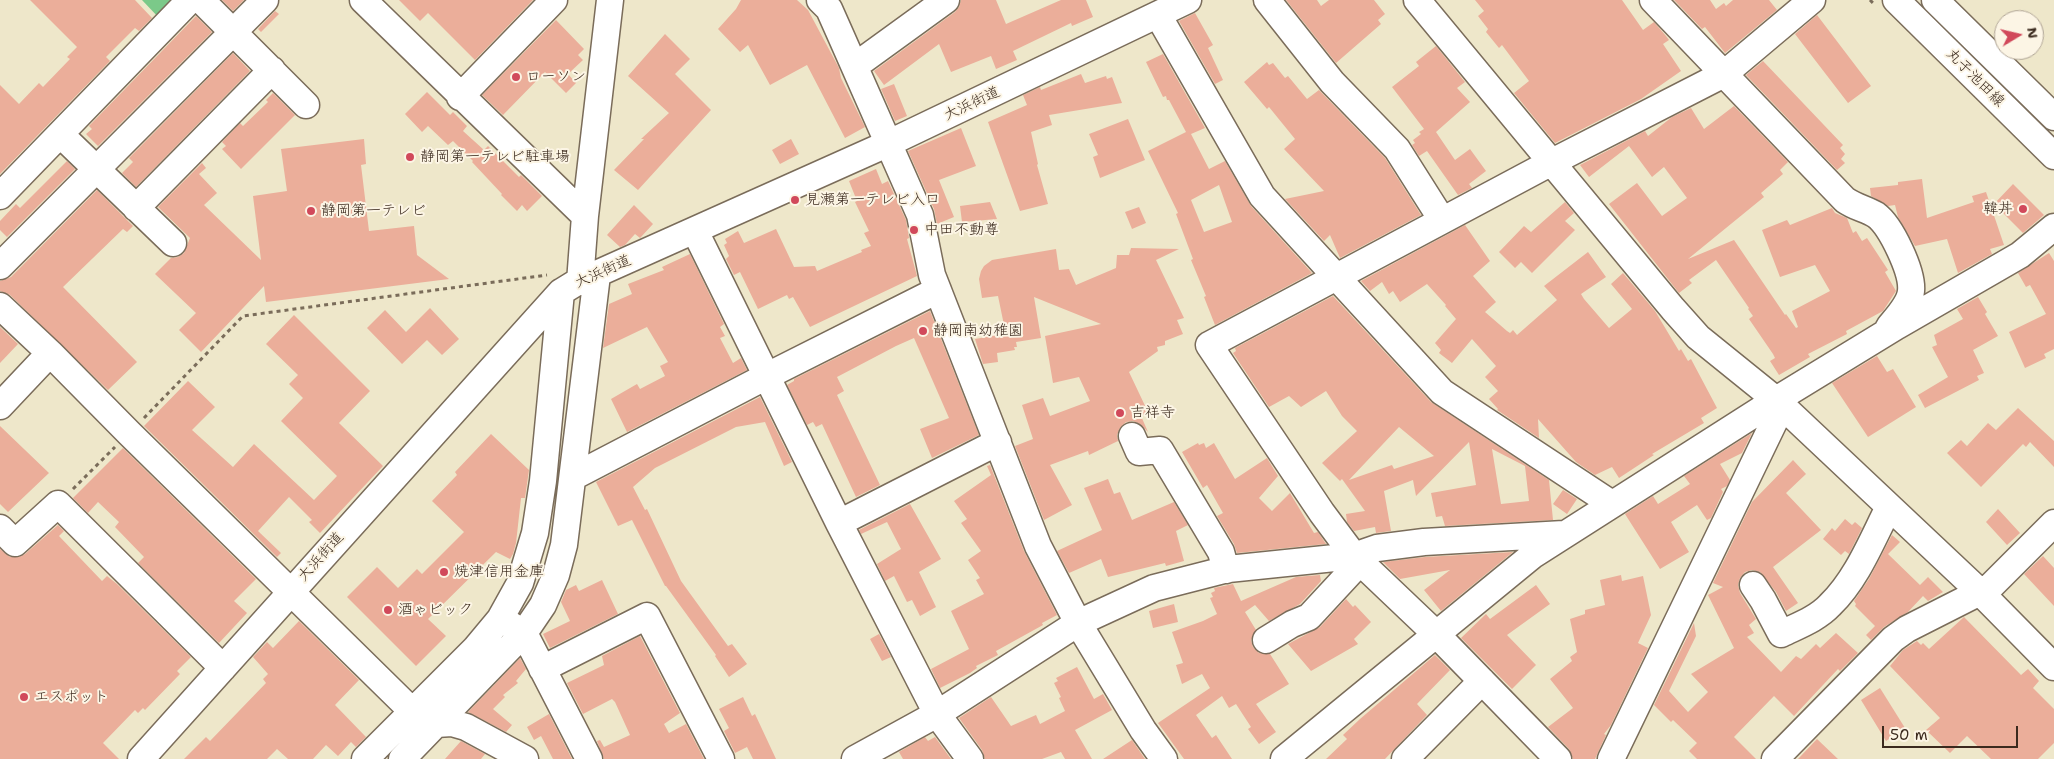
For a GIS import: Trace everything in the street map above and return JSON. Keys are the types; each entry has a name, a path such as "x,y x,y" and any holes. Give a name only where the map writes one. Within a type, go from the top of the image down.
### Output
{"street":[{"path":"0,196 190,0"},
{"path":"201,0 306,105"},
{"path":"0,266 264,0"},
{"path":"363,0 460,97 585,216"},
{"path":"460,97 554,0"},
{"path":"365,759 475,649 500,619 520,583 534,533 573,281 585,216 610,0"},
{"path":"820,0 829,9 920,216 932,275 1038,546 1078,623 1143,730 1164,759"},
{"path":"855,66 946,0"},
{"name":"大浜街道","path":"141,759 573,281 695,231 887,144 1188,0"},
{"path":"1267,0 1332,82 1397,149 1442,220"},
{"path":"1417,0 1698,337 1776,400 1981,594 2054,667"},
{"path":"1653,0 1845,200 1854,207 1876,215 1888,228 1910,277 1911,292 1903,309 1882,335"},
{"path":"1558,759 1436,634 1357,559 1322,513 1209,345 1552,162 1724,74 1812,0"},
{"name":"丸子池田線","path":"1896,0 2054,156"},
{"name":"丸子池田線","path":"1935,0 2054,118"},
{"path":"1158,15 1262,196 1442,392 1612,504"},
{"path":"136,208 272,70"},
{"path":"60,134 173,243"},
{"path":"1284,759 1533,555 1776,400 1882,335 2020,255 2054,227"},
{"path":"695,231 839,523 937,714 970,759"},
{"path":"402,759 524,633 542,604 556,575 564,544 573,477 573,281"},
{"path":"573,477 938,290"},
{"path":"0,306 50,353 412,711"},
{"path":"0,406 50,353"},
{"path":"1611,759 1775,420 1776,400"},
{"path":"1132,436 1139,452 1160,450 1221,552 1226,570"},
{"path":"839,523 998,442"},
{"path":"0,528 15,543 58,504 223,668"},
{"path":"1753,585 1780,634 1813,619 1830,606 1852,578 1889,506"},
{"path":"1775,759 1893,639 1907,629 1981,594 2054,523"},
{"path":"1266,640 1292,624 1309,617 1357,559 1377,548 1424,542 1566,534"},
{"path":"856,759 937,714 1078,623 1154,588 1226,570 1357,559"},
{"path":"542,669 647,616 721,759"},
{"path":"500,619 524,633 589,759"},
{"path":"1405,759 1482,681"},
{"path":"436,724 452,723 466,727 525,759"}],"path":[{"path":"58,504 243,316 573,281"}],"green space":[{"path":"142,0 178,0 160,19"}],"building":[{"path":"30,0 135,0 152,18 139,31 135,28 106,57 110,61 0,174 0,85 19,104 39,83 43,87 70,59 67,57 77,47"},
{"path":"222,0 244,0 233,11"},
{"path":"399,0 533,0 475,60 428,13 420,21"},
{"path":"741,0 797,0 808,10 839,68 841,78 865,127 845,138 807,65 770,85 748,45 740,52 718,29 736,9"},
{"path":"961,0 996,0 1006,24 1061,0 1086,0 1093,17 1072,26 1071,23 1013,51 1017,60 996,69 991,56 951,72 939,44 884,85 874,71 955,12"},
{"path":"1286,0 1317,0 1321,6 1329,0 1374,0 1385,14 1378,20 1381,24 1336,63"},
{"path":"1475,0 1622,0 1643,30 1654,22 1666,36 1669,40 1663,44 1681,71 1641,99 1555,143 1514,93 1529,81 1502,45 1499,48 1486,32 1488,29 1478,16 1484,11"},
{"path":"1674,0 1710,0 1716,9 1724,3 1726,6 1733,0 1769,0 1777,10 1725,53 1705,27 1702,29"},
{"path":"275,11 279,14 261,32 258,29"},
{"path":"1195,13 1213,45 1208,48 1223,80 1215,84 1179,21"},
{"path":"1817,15 1871,86 1848,103 1795,34"},
{"path":"196,16 212,32 98,146 86,134 92,129 89,126"},
{"path":"556,20 584,49 578,55 583,60 568,74 576,83 566,93 545,72 503,115 482,95"},
{"path":"665,34 690,59 675,74 711,110 638,190 614,170 644,139 641,139 669,113 628,76"},
{"path":"1436,46 1465,82 1457,88 1470,102 1436,132 1455,160 1470,149 1486,171 1469,184 1472,188 1458,195 1427,151 1419,156 1412,145 1415,143 1413,140 1421,134 1419,132 1424,129 1392,87 1419,66 1416,62"},
{"path":"233,53 250,71 136,187 122,173 133,162 129,158"},
{"path":"1163,54 1205,128 1191,134 1209,169 1225,161 1251,206 1312,273 1215,325 1204,297 1206,296 1191,260 1193,259 1176,214 1178,213 1148,151 1186,132 1169,100 1167,100 1166,96 1163,97 1146,62","holes":["1219,185 1232,222 1204,232 1191,200"]},
{"path":"1763,61 1843,145 1840,148 1845,154 1841,159 1845,163 1837,170 1746,75"},
{"path":"1267,62 1269,65 1273,63 1285,78 1288,76 1307,99 1319,90 1385,158 1421,215 1340,258 1330,235 1324,241 1285,199 1324,191 1284,149 1295,139 1269,107 1267,109 1244,82"},
{"path":"1081,74 1085,83 1106,76 1107,79 1112,77 1122,103 1049,115 1052,125 1031,132 1037,165 1048,204 1020,211 988,122 1027,105 1023,95 1040,87 1041,90"},
{"path":"894,84 907,116 895,121 881,89"},
{"path":"427,92 450,115 453,112 467,126 463,131 484,150 488,146 519,177 521,175 542,196 527,211 522,205 517,211 453,141 448,145 428,126 422,132 405,114"},
{"path":"273,93 295,115 241,169 222,149 226,146 222,142 240,123 243,126 268,102 266,100"},
{"path":"1734,106 1788,162 1780,170 1783,174 1761,193 1764,197 1688,259 1734,240 1785,315 1796,328 1798,327 1792,311 1830,291 1815,265 1780,277 1762,230 1787,220 1790,225 1832,208 1835,213 1847,218 1853,233 1856,231 1862,241 1867,238 1888,270 1885,272 1896,291 1883,311 1846,331 1847,334 1808,354 1810,357 1779,375 1770,361 1775,358 1773,354 1749,319 1753,316 1749,308 1716,260 1689,280 1692,283 1679,293 1609,204 1637,183 1662,216 1687,198 1664,167 1652,177 1629,146 1589,177 1580,165 1645,131 1648,136 1672,117 1691,108 1704,129"},
{"path":"1128,119 1145,160 1100,178 1093,157 1098,155 1089,134"},
{"path":"961,128 976,166 939,180 954,217 937,224 934,209 908,151"},
{"name":"静岡第一テレビ","path":"364,139 366,164 361,165 369,231 414,226 417,255 449,279 266,302 264,286 201,352 179,330 196,313 155,274 171,258 178,257 184,253 190,238 158,207 202,163 206,168 199,174 217,193 204,205 261,260 253,196 287,191 281,149"},
{"path":"791,139 799,154 780,164 772,150"},
{"path":"67,161 75,169 7,237 0,230 0,221 16,204 20,208"},
{"path":"876,169 882,184 888,181 906,220 909,238 907,239 917,276 810,327 793,297 789,299 787,295 758,309 740,272 734,275 726,259 729,256 724,245 727,243 725,239 738,231 744,243 776,229 794,267 815,266 817,271 862,252 861,250 871,246 864,233 869,231 855,202 857,201 849,181"},
{"path":"1922,179 1927,218 1974,202 1972,196 1986,192 2004,245 1990,249 1992,254 1958,273 1947,239 1915,246 1898,217 1895,205 1888,206 1871,196 1870,188 1898,185 1898,182"},
{"path":"2013,184 2044,215 2023,233 1994,204"},
{"path":"97,190 133,226 127,232 123,229 63,287 137,362 108,390 10,295 0,291 0,281 11,277"},
{"path":"990,202 997,219 962,222 960,206"},
{"path":"1565,202 1574,213 1565,221 1575,230 1532,273 1521,262 1515,268 1499,252 1524,226 1531,232"},
{"path":"634,205 653,224 640,238 635,234 625,245 620,247 607,235"},
{"path":"1139,207 1146,223 1132,229 1125,212"},
{"path":"1465,225 1490,261 1473,276 1496,302 1485,312 1507,331 1510,333 1513,330 1517,335 1557,300 1544,286 1588,252 1606,277 1581,294 1584,299 1609,328 1632,309 1611,284 1623,273 1655,311 1679,351 1681,349 1688,361 1691,359 1717,408 1701,418 1704,423 1652,454 1654,455 1619,478 1612,467 1595,475 1576,462 1538,419 1539,438 1497,410 1489,399 1498,391 1485,377 1496,366 1472,339 1452,363 1439,353 1441,350 1435,343 1456,319 1427,284 1400,302 1393,291 1389,294 1382,282 1370,291 1361,281"},
{"path":"1131,248 1179,249 1156,260 1184,318 1177,320 1183,334 1165,341 1165,345 1157,347 1158,351 1129,372 1148,412 1141,416 1148,432 1140,424 1133,421 1126,422 1120,428 1117,435 1118,441 1089,455 1088,451 1050,465 1072,505 1044,520 1015,446 1033,439 1022,405 1043,398 1050,416 1090,401 1079,377 1053,383 1045,336 1101,324 1034,297 1041,338 1016,342 1017,347 1014,347 1015,350 997,353 998,362 983,364 975,339 1003,334 1002,325 1004,325 998,296 982,298 979,279 981,271 992,260 1056,249 1059,270 1069,269 1076,285 1116,268 1117,255 1129,255"},
{"path":"2049,253 2054,261 2054,349 2044,354 2046,358 2025,368 2009,332 2046,314 2030,285 2026,287 2018,273"},
{"path":"690,254 724,324 720,327 725,336 720,338 733,363 741,358 747,370 627,432 611,399 637,384 640,389 665,376 660,366 668,362 647,327 603,348 609,304 632,294 628,284 664,270 662,267"},
{"path":"1333,296 1431,402 1549,480 1553,520 1445,526 1442,516 1436,517 1431,493 1476,485 1469,442 1416,496 1413,480 1384,491 1391,531 1376,533 1375,527 1354,531 1347,522 1346,514 1365,511 1342,479 1340,481 1322,463 1357,431 1342,416 1326,391 1301,407 1289,396 1269,407 1233,353 1236,351 1235,348","holes":["1399,427 1434,456 1394,469 1392,465 1349,480","1492,449 1525,466 1529,501 1501,504"]},
{"path":"1978,297 1987,312 1985,314 1998,336 1973,350 1984,373 1977,376 1979,380 1925,408 1918,395 1948,377 1932,347 1937,345 1934,335 1963,319 1957,309"},
{"path":"430,308 459,339 442,355 427,340 402,364 367,328 385,310 406,332"},
{"path":"930,311 979,435 932,458 920,429 949,418 914,338 896,346 837,377 844,391 837,395 880,485 856,497 822,424 816,427 813,422 807,425 787,385 794,381 794,379"},
{"path":"294,315 370,391 339,423 383,466 320,533 309,522 312,520 289,497 258,531 281,553 277,557 144,426 188,381 215,407 192,430 233,467 254,444 314,500 337,476 281,421 303,398 289,384 298,375 266,344"},
{"path":"0,327 18,344 0,363"},
{"path":"1877,356 1887,372 1893,369 1916,407 1868,437 1832,383"},
{"path":"760,397 792,462 784,466 765,422 736,427 655,468 633,487 645,510 647,509 681,581 728,646 732,644 747,664 729,677 716,655 665,586 632,520 618,526 596,482"},
{"path":"2018,408 2054,441 2054,467 2030,442 2026,447 2023,444 1981,487 1947,453 1961,440 1967,446 1988,423 1996,430"},
{"path":"0,426 49,473 8,512 0,504"},
{"path":"1752,433 1742,453 1720,464 1730,480 1727,486 1721,489 1723,492 1711,518 1707,520 1697,505 1671,522 1689,552 1660,569 1625,514 1653,496 1658,504 1690,484 1684,476"},
{"path":"491,434 529,470 525,498 521,498 513,554 510,559 496,552 428,619 446,636 416,666 347,597 377,567 398,588 417,569 422,574 464,532 432,501 457,475 455,472"},
{"path":"1198,443 1199,445 1204,443 1206,448 1214,443 1235,479 1267,458 1278,476 1259,498 1272,511 1290,493 1314,533 1318,532 1326,544 1237,553 1234,544 1217,516 1223,513 1207,485 1203,488 1182,452"},
{"path":"123,448 256,579 234,601 247,613 219,643 138,563 144,557 115,527 119,522 98,502 88,513 73,498"},
{"path":"1793,460 1806,474 1786,493 1821,530 1773,567 1798,603 1786,611 1776,592 1760,572 1752,570 1745,572 1740,578 1738,585 1740,593 1756,619 1749,625 1754,633 1747,637 1781,672 1796,656 1801,659 1816,644 1820,648 1836,633 1858,653 1840,671 1838,669 1794,716 1774,696 1734,737 1756,759 1697,759 1689,751 1697,743 1654,705 1694,623 1696,636 1669,691 1688,712 1708,692 1691,674 1734,648 1708,595 1723,587 1713,583 1752,502"},
{"path":"990,465 1024,551 1057,615 996,651 998,655 976,666 977,668 970,673 940,688 931,669 969,649 951,611 984,594 976,580 980,578 968,560 981,551 961,523 967,519 954,501 991,475 987,466"},
{"path":"1108,479 1114,494 1120,492 1132,520 1174,502 1188,525 1176,531 1184,561 1166,566 1165,563 1108,577 1101,559 1069,573 1057,551 1102,530 1084,488"},
{"path":"1563,490 1577,499 1567,514 1553,504"},
{"path":"910,504 941,559 919,572 936,607 920,616 912,600 907,602 894,576 885,581 877,564 901,549 887,522 861,534 859,530"},
{"path":"1998,509 2020,533 2007,545 1986,522"},
{"path":"1845,519 1852,525 1855,522 1862,528 1849,554 1845,551 1841,555 1823,539 1832,528 1835,531"},
{"path":"58,525 64,531 59,536 102,581 107,576 117,584 191,657 177,671 180,674 145,710 143,708 138,713 135,710 103,743 119,759 0,759 0,549 10,557 19,557"},
{"path":"1892,535 1900,542 1888,554 1920,585 1928,577 1943,592 1928,601 1923,596 1908,612 1884,627 1871,640 1866,635 1875,626 1855,606 1854,601 1869,579"},
{"path":"1513,552 1441,611 1424,590 1450,570 1400,579 1383,562 1425,557"},
{"path":"2043,556 2054,568 2054,606 2024,574"},
{"path":"1320,575 1321,581 1300,604 1269,621 1255,605 1245,612 1256,630 1251,640 1253,647 1259,653 1270,654 1289,684 1256,704 1276,732 1259,744 1248,729 1251,727 1236,704 1229,708 1222,696 1196,715 1212,738 1216,735 1232,759 1184,759 1158,723 1210,688 1202,674 1182,684 1176,665 1183,663 1172,632 1217,614 1210,598 1213,597 1211,593 1215,591 1214,588 1233,584 1241,601 1296,577"},
{"path":"1621,575 1622,581 1643,576 1651,615 1638,643 1648,648 1611,725 1604,734 1606,735 1595,759 1573,759 1569,749 1548,727 1573,708 1550,679 1572,661 1570,657 1577,652 1570,619 1585,614 1585,610 1605,605 1600,580"},
{"path":"602,580 618,614 550,648 543,634 570,621 561,602 566,590 576,585 579,591"},
{"path":"1536,585 1550,604 1507,635 1536,665 1512,689 1461,638 1486,614 1490,619"},
{"path":"1346,599 1353,607 1355,605 1371,622 1354,639 1358,644 1311,671 1288,644 1320,627"},
{"path":"1174,604 1178,622 1153,628 1149,611"},
{"path":"1964,617 2021,675 2028,669 2039,681 2033,688 2054,709 2054,743 2038,759 1991,759 1967,736 1950,753 1926,730 1940,718 1890,666 1903,650 1917,641 1921,645 1923,643 1929,649"},
{"path":"299,621 359,680 335,705 366,737 356,747 351,742 338,756 326,745 313,759 288,759 277,749 267,759 184,759 206,737 210,741 266,683 263,679 268,674 253,657 267,642 273,648"},
{"path":"879,634 891,657 882,661 870,639"},
{"path":"640,636 680,713 664,724 669,733 686,724 704,759 604,759 597,741 600,740 604,747 630,735 615,702 612,699 583,714 567,683 604,665 602,656"},
{"path":"1435,655 1450,670 1417,704 1427,715 1385,759 1326,759 1347,739 1343,735"},
{"path":"520,658 526,669 516,681 518,683 503,695 505,697 493,709 512,725 506,732 468,712"},
{"path":"1077,667 1094,699 1103,694 1112,710 1075,730 1092,759 1065,759 1061,752 1042,759 985,759 982,750 959,718 991,697 1011,726 1036,715 1040,724 1065,711 1054,683 1058,681 1056,678"},
{"path":"1880,688 1905,728 1886,741 1861,700"},
{"path":"743,697 752,716 755,714 776,759 753,759 747,747 735,753 724,731 729,728 719,709"},
{"path":"549,714 572,759 553,759 541,736 534,740 527,727"},
{"path":"925,737 928,741 935,737 951,759 903,759 899,752"},
{"path":"1817,739 1838,759 1798,759"},
{"path":"1132,740 1145,759 1103,759"},
{"path":"461,741 485,754 481,759 445,759"}],"place":[{"name":"ローソン","path":"516,77"},
{"name":"静岡第一テレビ駐車場","path":"410,157"},
{"name":"見瀬第一テレビ入口","path":"795,200"},
{"name":"韓丼","path":"2023,209"},
{"name":"静岡第一テレビ","path":"311,211"},
{"name":"中田不動尊","path":"914,230"},
{"name":"静岡南幼稚園","path":"923,331"},
{"name":"吉祥寺","path":"1120,413"},
{"name":"焼津信用金庫","path":"444,572"},
{"name":"酒ゃビック","path":"388,610"},
{"name":"エスポット","path":"24,697"}]}
